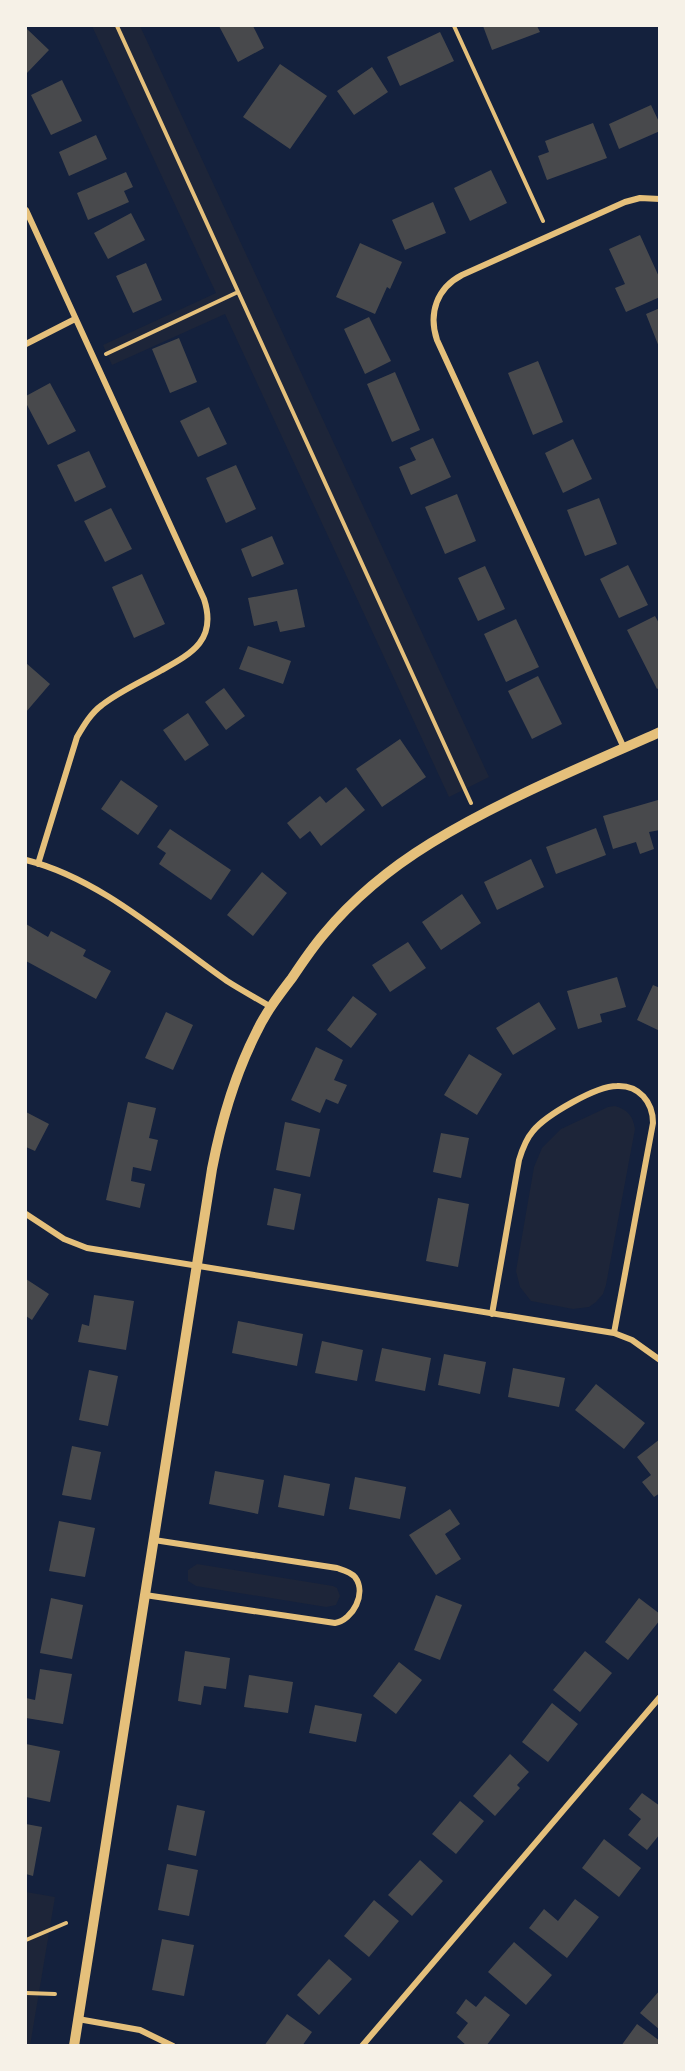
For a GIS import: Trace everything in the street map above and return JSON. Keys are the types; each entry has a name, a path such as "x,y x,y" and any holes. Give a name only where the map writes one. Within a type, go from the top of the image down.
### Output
{"street":[{"path":"624,748 437,340 433,317 436,302 444,289 462,275 625,202 648,197 660,199"},
{"path":"26,210 204,599 208,621 205,635 192,652 103,704 88,719 77,737 39,864"},
{"path":"26,344 75,319"},
{"path":"74,2046 212,1169 221,1126 257,1031 271,1007 325,933 399,865 430,844 477,818 660,732"},
{"path":"26,860 71,877 112,900 230,983 271,1007"},
{"path":"492,1314 519,1160 527,1139 541,1123 560,1109 614,1085 622,1086 638,1091 648,1101 653,1124 614,1333"},
{"path":"26,1214 64,1239 87,1248 614,1333 632,1340 660,1360"},
{"path":"145,1594 335,1623 346,1620 351,1615 358,1596 355,1577 337,1568 154,1540"},
{"path":"362,2046 660,1697"},
{"path":"78,2019 140,2030 173,2046"}],"path":[{"path":"117,26 466,791"},
{"path":"454,26 543,221"},
{"path":"108,353 238,292"},
{"path":"26,1940 66,1923"},
{"path":"26,1993 55,1994"}],"shaded area":[{"path":"92,26 140,26 489,777 449,797 225,314 112,365 103,345 216,293"},
{"path":"615,1106 629,1114 635,1129 603,1294 589,1307 573,1309 531,1301 520,1287 516,1271 534,1167 542,1148 561,1129 608,1107"},
{"path":"197,1564 333,1586 337,1588 340,1596 336,1605 326,1607 196,1586 188,1581 188,1570"},
{"path":"26,1892 55,1897 30,2046 26,2045"}],"building":[{"path":"219,26 253,26 264,48 238,62"},
{"path":"483,26 537,26 540,32 492,50"},
{"path":"26,28 49,50 26,74"},
{"path":"440,32 454,61 400,86 387,57"},
{"path":"280,64 327,96 290,149 243,117"},
{"path":"372,67 388,92 354,115 337,91"},
{"path":"62,80 82,121 51,135 31,95"},
{"path":"651,105 660,124 660,131 619,149 609,124"},
{"path":"593,123 607,158 547,180 538,156 549,152 545,141"},
{"path":"96,135 107,159 69,176 59,152"},
{"path":"491,170 507,203 470,221 454,188"},
{"path":"126,172 133,187 124,191 129,202 88,220 77,193"},
{"path":"433,202 446,233 405,250 392,220"},
{"path":"131,213 145,240 108,259 94,233"},
{"path":"640,235 660,279 660,297 626,312 615,288 625,284 609,249"},
{"path":"360,243 402,262 375,314 336,297"},
{"path":"146,263 162,300 133,313 116,276"},
{"path":"660,308 660,347 659,347 646,314"},
{"path":"369,317 391,361 365,374 344,329"},
{"path":"179,338 197,382 170,393 152,349"},
{"path":"538,361 563,422 533,435 508,373"},
{"path":"395,372 420,430 392,442 367,384"},
{"path":"50,383 76,431 48,445 26,403 26,396"},
{"path":"209,407 227,444 198,457 180,421"},
{"path":"433,438 451,477 411,495 399,467 416,460 410,448"},
{"path":"573,439 592,479 563,493 545,453"},
{"path":"89,451 106,487 75,502 57,465"},
{"path":"236,465 256,509 226,523 206,478"},
{"path":"457,494 476,541 445,554 425,507"},
{"path":"599,498 617,544 585,556 567,510"},
{"path":"111,508 132,549 105,562 84,521"},
{"path":"272,536 284,564 252,577 241,549"},
{"path":"628,565 648,605 619,618 600,579"},
{"path":"485,566 505,609 478,621 458,578"},
{"path":"142,574 165,624 134,638 112,587"},
{"path":"297,589 305,627 280,632 277,621 254,626 248,598"},
{"path":"655,616 660,625 660,687 657,689 627,630"},
{"path":"516,619 539,667 506,682 484,634"},
{"path":"248,646 291,661 283,684 239,669"},
{"path":"26,663 50,684 26,712"},
{"path":"538,676 562,724 532,739 508,691"},
{"path":"224,688 245,716 226,730 205,702"},
{"path":"188,713 209,745 185,761 163,730"},
{"path":"400,739 426,777 382,807 356,769"},
{"path":"121,780 158,806 138,835 101,809"},
{"path":"346,787 365,810 321,846 310,831 300,839 287,823 320,796 326,803"},
{"path":"658,800 660,830 649,832 654,849 640,854 636,842 613,849 603,816"},
{"path":"596,828 606,855 556,874 546,847"},
{"path":"170,829 231,870 211,900 159,864 166,853 157,847"},
{"path":"531,859 544,887 497,910 484,882"},
{"path":"262,872 287,893 253,936 227,915"},
{"path":"462,894 481,923 441,950 422,922"},
{"path":"26,924 48,937 51,931 86,950 83,956 111,971 96,999 26,961"},
{"path":"408,942 426,968 390,992 372,965"},
{"path":"617,977 626,1007 600,1014 602,1022 578,1029 567,991"},
{"path":"653,985 660,988 660,1031 637,1020"},
{"path":"353,996 377,1014 351,1048 327,1030"},
{"path":"539,1002 556,1029 513,1055 496,1028"},
{"path":"166,1012 193,1025 173,1070 145,1058"},
{"path":"316,1047 343,1060 334,1080 347,1085 338,1104 326,1099 320,1113 291,1100"},
{"path":"469,1054 502,1074 477,1115 444,1095"},
{"path":"128,1102 156,1108 149,1138 158,1140 151,1171 133,1167 131,1181 145,1184 140,1208 106,1200"},
{"path":"26,1112 49,1124 35,1151 26,1147"},
{"path":"285,1122 320,1129 310,1177 276,1170"},
{"path":"441,1133 469,1138 461,1178 433,1172"},
{"path":"274,1188 301,1194 294,1230 267,1225"},
{"path":"438,1198 469,1204 458,1267 426,1261"},
{"path":"26,1279 49,1294 32,1320 26,1316"},
{"path":"94,1295 134,1301 126,1350 78,1342 82,1324 89,1326"},
{"path":"238,1321 303,1334 297,1366 232,1353"},
{"path":"322,1341 363,1350 357,1381 315,1373"},
{"path":"382,1348 431,1358 425,1391 375,1381"},
{"path":"444,1354 486,1362 480,1394 438,1385"},
{"path":"513,1368 565,1378 559,1407 508,1397"},
{"path":"89,1370 118,1376 108,1426 79,1420"},
{"path":"596,1384 645,1423 624,1449 575,1410"},
{"path":"660,1439 660,1493 654,1497 642,1482 651,1475 637,1457"},
{"path":"72,1446 101,1452 91,1500 62,1495"},
{"path":"215,1471 264,1480 258,1514 209,1504"},
{"path":"284,1475 330,1484 324,1516 278,1507"},
{"path":"355,1477 406,1487 400,1519 349,1509"},
{"path":"450,1509 460,1524 445,1534 461,1559 436,1575 409,1535"},
{"path":"59,1521 95,1528 85,1577 49,1571"},
{"path":"436,1595 462,1605 440,1660 414,1650"},
{"path":"51,1598 83,1605 72,1659 40,1653"},
{"path":"639,1598 660,1614 660,1620 628,1660 605,1642"},
{"path":"185,1651 230,1658 226,1689 204,1686 201,1705 178,1701"},
{"path":"585,1651 612,1673 580,1712 553,1690"},
{"path":"399,1662 422,1680 396,1714 373,1696"},
{"path":"40,1669 72,1674 63,1724 26,1718 26,1698 35,1700"},
{"path":"249,1675 293,1682 288,1713 244,1707"},
{"path":"552,1703 578,1724 548,1762 522,1742"},
{"path":"315,1705 362,1714 356,1742 309,1733"},
{"path":"26,1744 60,1751 50,1802 26,1797"},
{"path":"510,1754 529,1772 517,1785 520,1788 495,1816 473,1796"},
{"path":"642,1793 660,1806 660,1834 647,1850 628,1835 641,1819 629,1809"},
{"path":"460,1801 484,1821 456,1854 432,1834"},
{"path":"177,1805 205,1811 196,1856 168,1850"},
{"path":"26,1824 42,1827 33,1876 26,1874"},
{"path":"604,1839 641,1868 619,1897 582,1868"},
{"path":"420,1860 443,1881 412,1916 388,1895"},
{"path":"167,1864 198,1870 189,1916 158,1910"},
{"path":"575,1899 599,1917 567,1958 529,1928 544,1909 558,1921"},
{"path":"374,1900 399,1921 369,1957 344,1936"},
{"path":"162,1939 194,1945 184,1996 152,1990"},
{"path":"514,1942 552,1975 526,2005 488,1972"},
{"path":"329,1959 352,1979 319,2015 297,1995"},
{"path":"660,1990 660,2030 640,2013"},
{"path":"485,1996 510,2015 486,2046 467,2046 457,2037 468,2023 456,2013 466,1999 476,2007"},
{"path":"287,2014 312,2032 302,2046 264,2046"},
{"path":"637,2024 660,2041 656,2046 621,2046"}]}
